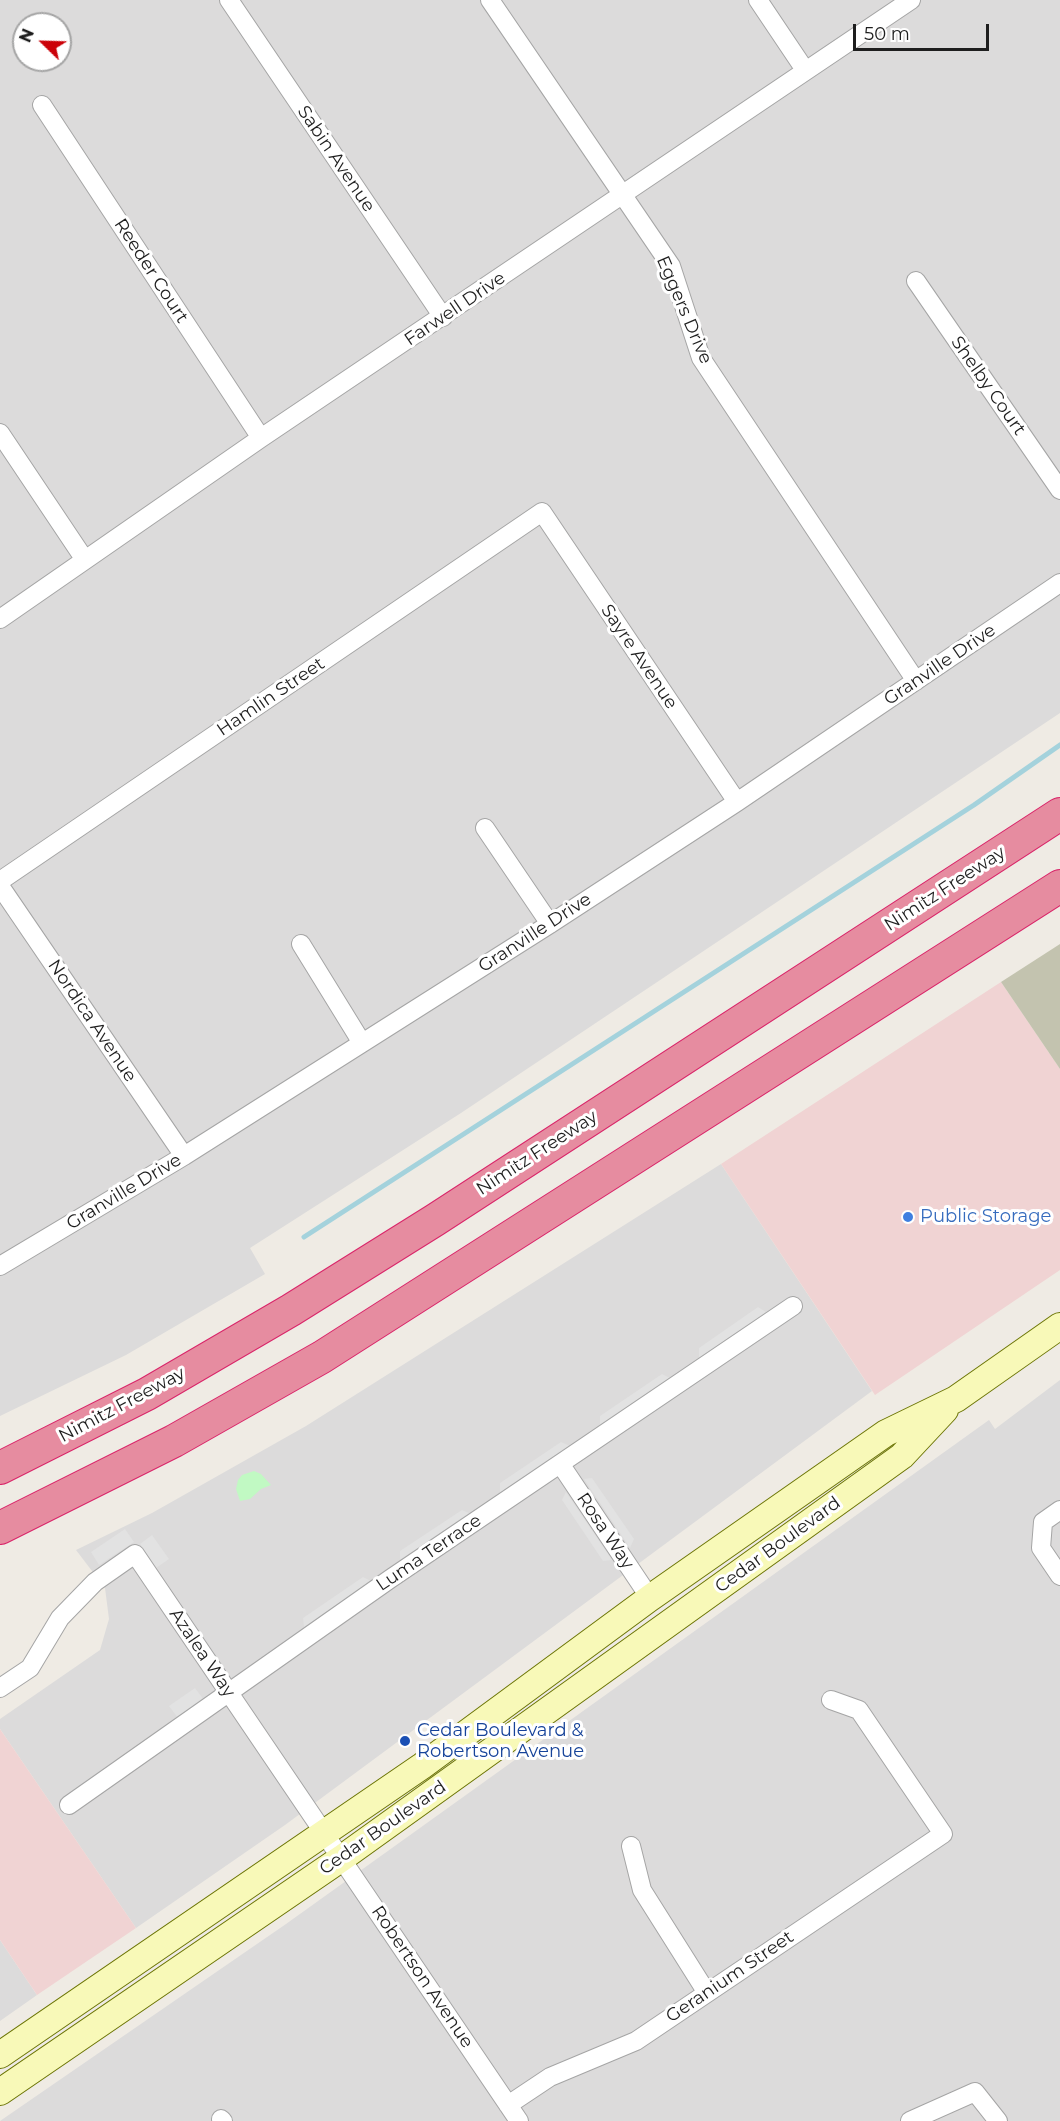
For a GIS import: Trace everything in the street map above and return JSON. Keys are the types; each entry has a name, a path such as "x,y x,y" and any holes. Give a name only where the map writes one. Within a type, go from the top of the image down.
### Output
{"highway":[{"name":"Nimitz Freeway","path":"0,1468 147,1394 300,1304 1060,814"},
{"path":"0,1528 174,1441 322,1357 1060,886"}],"main road":[{"name":"Cedar Boulevard","path":"0,2055 422,1766 650,1598 886,1433 956,1399 1060,1326"},
{"name":"Cedar Boulevard","path":"0,2092 342,1858 902,1456 956,1399"}],"street":[{"name":"Sabin Avenue","path":"229,0 443,317"},
{"name":"Eggers Drive","path":"490,0 671,266 701,358 916,681"},
{"path":"758,0 805,70"},
{"name":"Farwell Drive","path":"0,620 261,438 911,0"},
{"name":"Reeder Court","path":"42,105 261,438"},
{"name":"Shelby Court","path":"916,281 1060,490"},
{"path":"0,434 85,561"},
{"name":"Sayre Avenue","path":"542,512 737,802"},
{"name":"Hamlin Street","path":"0,884 542,512"},
{"name":"Granville Drive","path":"0,1266 184,1156 550,924 737,802 1060,583"},
{"path":"485,828 550,924"},
{"name":"Nordica Avenue","path":"0,884 184,1156"},
{"path":"301,944 363,1043"},
{"name":"Luma Terrace","path":"69,1805 380,1586 793,1306"},
{"name":"Rosa Way","path":"561,1465 650,1598"},
{"path":"1060,1510 1044,1522 1041,1548 1060,1576"},
{"name":"Azalea Way","path":"0,1688 30,1668 60,1618 95,1582 135,1554 325,1833"},
{"name":"Geranium Street","path":"508,2105 550,2077 636,2042 943,1834 859,1710 831,1700"},
{"name":"Robertson Avenue","path":"325,1833 519,2121"},
{"path":"631,1846 642,1890 707,1993"},
{"path":"910,2121 975,2092 998,2121"}],"shaded area":[{"path":"0,0 1060,0 1060,713 461,1113 250,1248 265,1274 126,1355 0,1416"},
{"path":"1060,944 1060,1069 1001,982"},
{"name":"Public Storage","path":"1001,982 1060,1069 1060,1270 875,1395 721,1164"},
{"path":"721,1164 872,1391 285,1825 136,1928 0,1729 0,1719 100,1650 109,1619 105,1588 76,1550 152,1513 306,1426"},
{"path":"758,1307 766,1312 699,1358 699,1348"},
{"path":"662,1374 670,1378 600,1425 600,1416"},
{"path":"1060,1380 1060,2121 0,2121 286,1924 989,1420 995,1429"},
{"path":"561,1442 570,1446 500,1493 500,1483"},
{"path":"592,1478 634,1539 630,1548 584,1479"},
{"path":"566,1492 612,1560 603,1561 562,1500"},
{"path":"462,1510 471,1514 400,1560 400,1551"},
{"path":"125,1529 134,1542 99,1565 91,1552"},
{"path":"152,1535 169,1559 156,1568 140,1544"},
{"path":"363,1577 371,1581 304,1627 303,1618"},
{"path":"195,1688 204,1700 178,1718 169,1706"},
{"path":"0,1729 136,1928 37,1995 0,1940"},
{"path":"0,1940 37,1995 0,2021"}],"green space":[{"path":"254,1471 261,1474 271,1485 261,1489 250,1499 240,1501 236,1489 238,1480 242,1475"}],"waterway":[{"path":"304,1237 974,805 1060,745"}],"place":[{"name":"Public Storage","path":"908,1217"},
{"name":"Cedar Boulevard & Robertson Avenue","path":"405,1741"}]}
